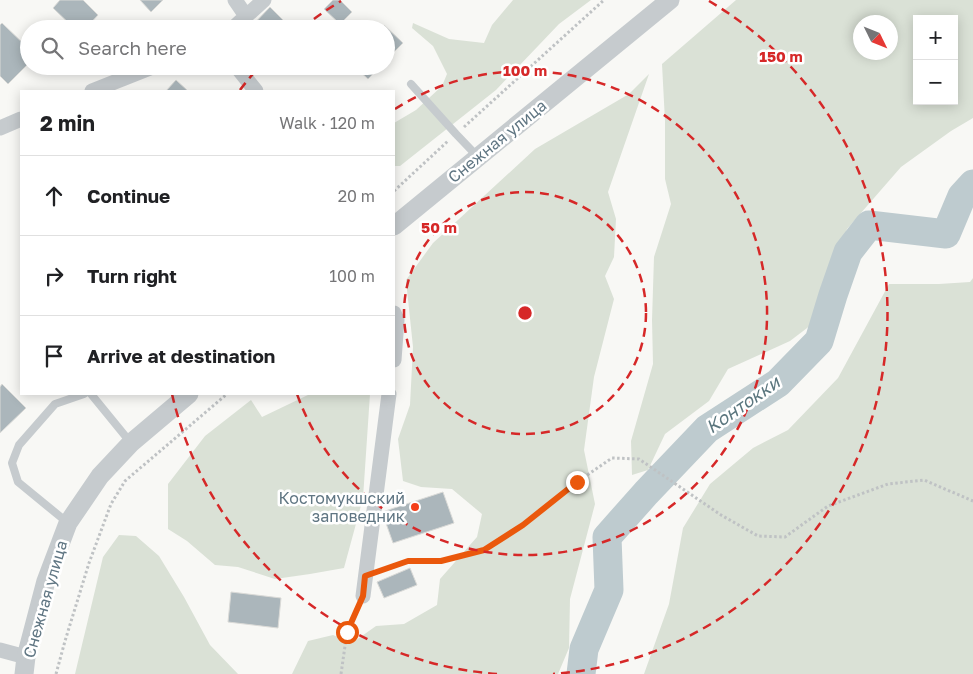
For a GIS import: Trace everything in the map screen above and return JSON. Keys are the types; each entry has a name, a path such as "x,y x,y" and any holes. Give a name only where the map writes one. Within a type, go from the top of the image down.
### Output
{"street":[{"path":"235,0 246,16"},
{"path":"242,20 264,0"},
{"name":"Снежная улица","path":"395,225 670,0"},
{"path":"95,90 132,75"},
{"path":"243,75 255,90"},
{"path":"0,128 20,119"},
{"path":"395,315 397,320 395,347"},
{"name":"Снежная улица","path":"25,666 46,581 68,522 100,476 131,443 188,395"},
{"path":"363,596 389,395"},
{"path":"0,650 25,666"}],"lane":[{"path":"411,84 478,157"},
{"path":"68,522 18,482 12,463 19,445 55,404 81,395"},
{"path":"92,395 131,443"}],"path":[{"path":"395,190 604,0"},
{"path":"56,674 89,563 111,504 125,481 226,395"},
{"path":"365,576 408,561 441,561 484,550 523,525 577,482 612,458 638,459 758,536 785,537 828,506 888,484 924,480 973,501"},
{"path":"341,674 347,632 363,596"}],"shaded area":[{"path":"513,0 591,0 559,24 496,90 400,166 395,166 395,122 416,110 442,86 447,74 433,46 412,28 413,23 449,39 484,43 492,25"},
{"path":"736,0 973,0 973,118 951,131 901,167 847,229 835,261 832,288 811,325 790,341 728,369 709,401 665,434 648,470 632,475 631,441 653,364 654,257 671,204 665,179 665,121 662,64"},
{"path":"649,74 608,192 616,219 614,257 605,276 614,299 594,377 584,450 595,504 570,599 569,648 558,674 292,674 308,641 333,635 352,643 376,626 404,624 437,605 440,579 477,537 482,514 452,489 421,487 403,481 398,439 410,405 413,347 406,280 433,243 535,149 629,94"},
{"path":"973,278 973,674 644,674 669,604 683,528 710,484 753,448 788,430 838,378 889,284 970,282"},
{"path":"308,395 370,395 363,498 344,568 275,579 238,567 215,565 187,541 168,529 168,484 205,436 251,400 262,417"},
{"path":"119,535 136,536 159,556 210,645 238,674 75,674 103,557"}],"building":[{"path":"60,0 83,0 98,15 93,20 66,20 53,8"},
{"path":"140,0 163,0 151,12"},
{"path":"333,0 340,0 352,12 344,20 336,20 324,9"},
{"path":"270,7 283,20 258,20"},
{"path":"2,23 20,40 20,72 8,84 0,76 0,25"},
{"path":"395,35 403,43 395,51"},
{"path":"364,75 372,75 368,79"},
{"path":"176,80 187,90 167,90"},
{"path":"2,384 26,408 0,433 0,387"},
{"path":"443,492 454,523 393,543 382,512"},
{"path":"410,568 417,585 384,598 377,582"},
{"path":"231,592 281,598 278,628 228,622"}],"waterway":[{"name":"Контокки","path":"581,674 584,649 609,590 607,537 707,429 778,383 819,341 848,252 869,225 946,234 962,196 973,184"}],"place":[{"name":"Костомукшский заповедник","path":"415,507"}],"route":[{"path":"347,632 363,596 365,576 408,561 441,561 484,550 523,525 577,482"}]}
